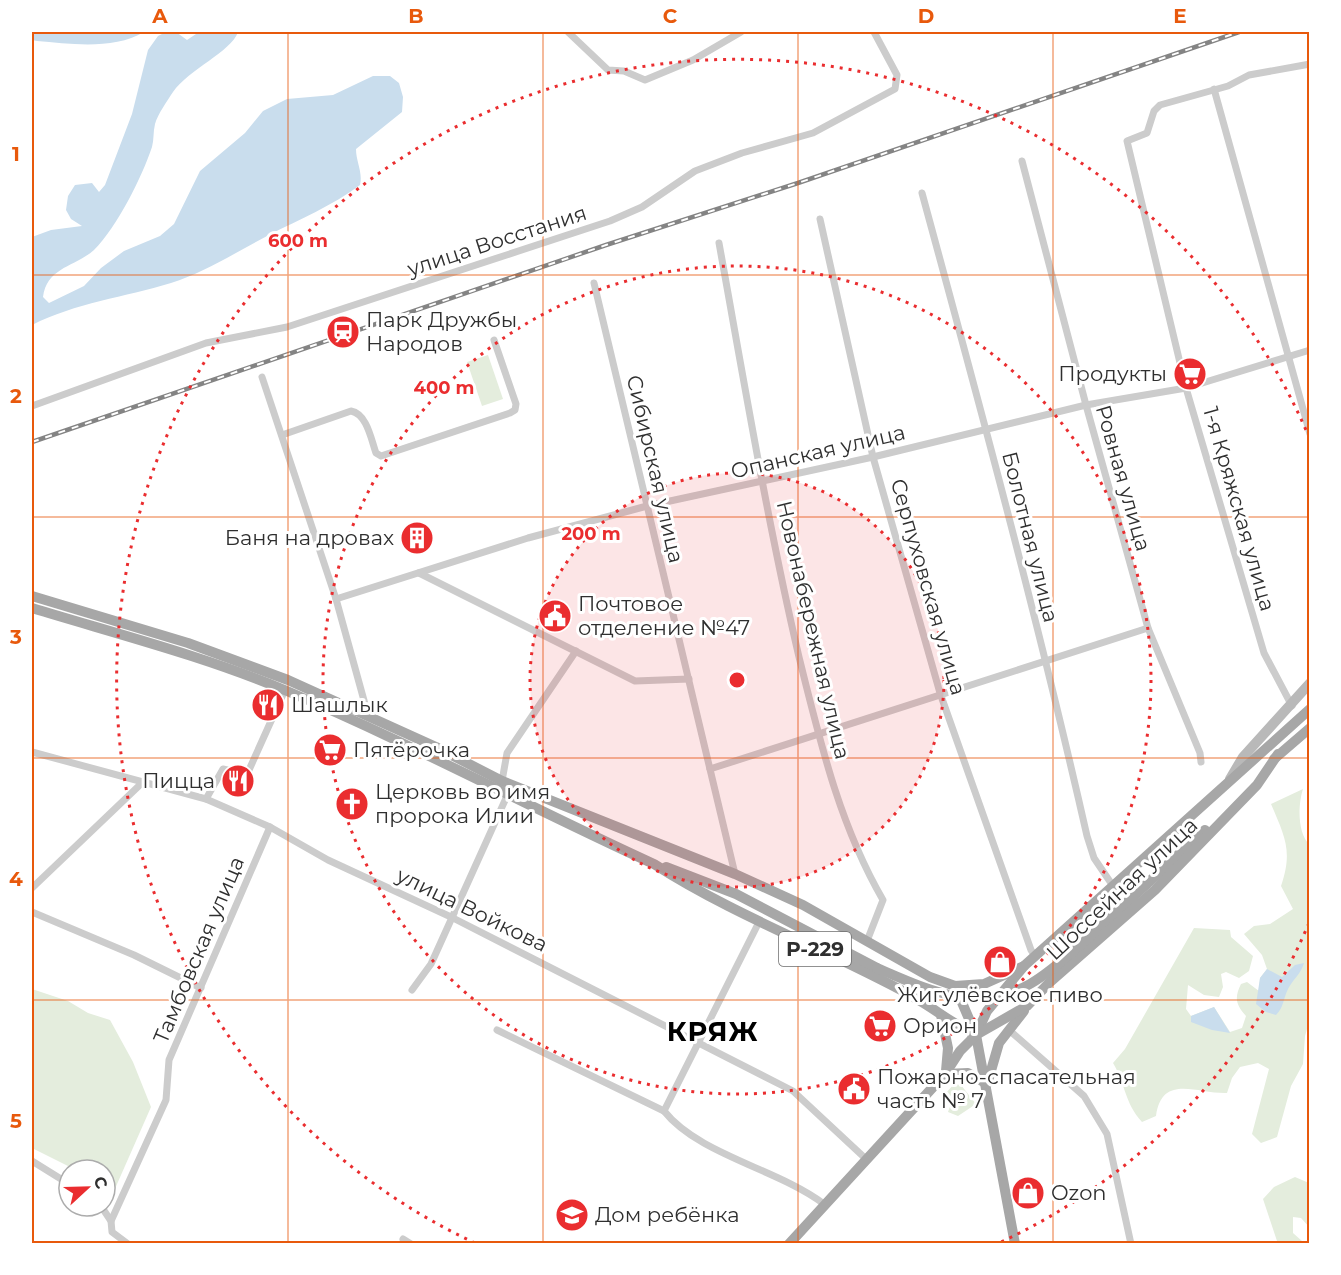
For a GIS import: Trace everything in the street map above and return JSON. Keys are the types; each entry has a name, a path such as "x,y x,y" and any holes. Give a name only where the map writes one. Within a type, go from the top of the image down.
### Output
{"main road":[{"path":"32,596 188,643 288,680 368,715 501,781 735,873 803,905 930,977 955,986 984,984 1024,966"},
{"path":"32,608 182,651 285,690 654,864"},
{"name":"Шоссейная улица","path":"1229,780 1243,757 1292,706 1310,683"},
{"name":"Шоссейная улица","path":"1024,966 1310,709"},
{"name":"Шоссейная улица","path":"654,864 685,873 735,894 877,968 935,993 960,999 992,998 1031,984 1095,932 1197,838 1278,754 1310,728"},
{"name":"Шоссейная улица","path":"976,1035 1027,1006 1049,983 1170,876 1257,785 1278,754"},
{"name":"Р-229","path":"654,864 680,881 759,922 916,998 957,1027 976,1035"},
{"path":"1034,957 1029,974 1033,981 1041,984 1049,983"},
{"path":"789,1244 945,1074 960,1052 976,1035 987,1011 1024,966"},
{"path":"916,998 929,988 930,977"},
{"path":"955,986 976,1035 987,1084 1015,1244"},
{"path":"987,1084 999,1043 1027,1006"},
{"path":"941,1015 948,1048 945,1074"},
{"path":"945,1074 968,1073 987,1084"}],"street":[{"path":"568,32 608,70 624,71 645,80 693,60 741,32"},
{"name":"улица Восстания","path":"32,406 206,343 287,327 561,238 635,210 695,171 763,146 789,142 813,133 895,89 897,75 874,32"},
{"path":"1310,64 1249,75 1214,89 1310,434"},
{"name":"1-я Кряжская улица","path":"1214,89 1161,105 1154,111 1147,133 1126,141 1186,388 1264,653 1292,706"},
{"name":"Ровная улица","path":"1022,161 1148,628 1180,701 1200,753 1201,762"},
{"name":"Болотная улица","path":"922,193 987,430 1087,836 1094,858 1113,886"},
{"name":"Серпуховская улица","path":"820,219 873,457 940,693 1034,957"},
{"name":"Новонабережная улица","path":"719,243 762,482 817,732 832,786 851,836 863,865 883,900 867,941"},
{"name":"Сибирская улица","path":"594,283 735,873"},
{"path":"282,435 351,411 358,412 363,418 376,453 381,456 510,413 515,410 516,404 494,340"},
{"name":"Опанская улица","path":"336,599 528,538 646,506 873,457 1086,405 1186,388 1310,350"},
{"path":"262,377 336,599 368,715"},
{"path":"419,573 635,681 689,679"},
{"path":"710,769 817,732 1148,628"},
{"path":"501,781 507,753 520,730 576,651"},
{"path":"206,799 223,769 244,773 251,768 285,690"},
{"name":"улица Войкова","path":"32,752 206,799 270,827 328,860 451,917 698,1040 797,1094 866,1159"},
{"path":"32,888 144,781"},
{"path":"412,990 431,964 507,796"},
{"name":"Тамбовская улица","path":"111,1221 166,1100 169,1060 270,827"},
{"path":"32,912 134,955 201,988"},
{"path":"664,1111 759,922"},
{"path":"497,1030 664,1111 686,1134 802,1189 824,1204"},
{"path":"1009,1030 1084,1096 1107,1134 1131,1244"},
{"path":"32,1161 57,1177"},
{"path":"109,1218 112,1232 128,1244"},
{"path":"403,1239 411,1244"}],"green space":[{"path":"488,355 503,399 482,406 467,362"},
{"path":"1303,789 1300,803 1301,826 1310,845 1309,1022 1305,1036 1303,1064 1291,1086 1277,1137 1261,1143 1252,1134 1269,1069 1258,1063 1240,1067 1232,1078 1227,1093 1182,1089 1165,1094 1156,1116 1142,1122 1128,1100 1113,1063 1125,1049 1194,928 1230,930 1231,937 1253,956 1249,971 1239,978 1226,972 1221,974 1223,987 1219,997 1204,995 1188,985 1186,1009 1191,1016 1214,1007 1230,1032 1242,1028 1246,1016 1237,1001 1241,984 1247,982 1259,991 1260,978 1267,969 1262,955 1244,934 1254,926 1270,924 1293,909 1281,886 1285,874 1286,844 1271,804"},
{"path":"32,989 68,1001 88,1013 110,1020 133,1062 151,1107 117,1184 117,1158 57,1158 57,1160 32,1148"},
{"path":"954,1084 961,1085 976,1104 958,1116 948,1112 952,1100 945,1094"},
{"path":"1295,1177 1309,1183 1310,1228 1301,1218 1293,1217 1293,1233 1302,1241 1309,1243 1277,1241 1263,1199 1274,1187"}],"water":[{"path":"32,32 144,32 132,38 106,44 92,44 32,40"},
{"path":"166,32 176,32 187,40 199,32 238,32 227,47 189,76 173,92 156,120 153,144 148,159 120,215 94,250 50,279 43,297 49,303 84,286 101,268 124,251 160,236 174,224 200,171 245,133 263,111 287,99 333,95 373,76 390,76 399,83 403,97 402,112 356,149 361,176 360,185 316,212 184,278 65,311 32,325 32,237 51,230 82,226 71,219 66,210 68,196 75,185 92,183 99,192 105,185 132,114 148,50 158,36"},
{"path":"1304,963 1276,1015 1266,1012 1256,1004 1260,978 1267,969 1282,977 1295,965"},
{"path":"1214,1007 1230,1033 1212,1030 1191,1022 1191,1016"}],"railway":[{"path":"32,442 606,245 798,183 1239,32"}],"place":[{"name":"Парк Дружбы Народов","path":"343,332"},
{"name":"Продукты","path":"1190,374"},
{"name":"Баня на дровах","path":"417,538"},
{"name":"Почтовое отделение №47","path":"555,616"},
{"name":"Шашлык","path":"268,705"},
{"name":"Пятёрочка","path":"330,750"},
{"name":"Пицца","path":"238,781"},
{"name":"Церковь во имя пророка Илии","path":"352,804"},
{"name":"Жигулёвское пиво","path":"1000,962"},
{"name":"Орион","path":"880,1026"},
{"name":"Пожарно-спасательная часть № 7","path":"854,1089"},
{"name":"Ozon","path":"1028,1193"},
{"name":"Дом ребёнка","path":"572,1215"}],"district":[{"name":"КРЯЖ","path":"713,1032"}]}
